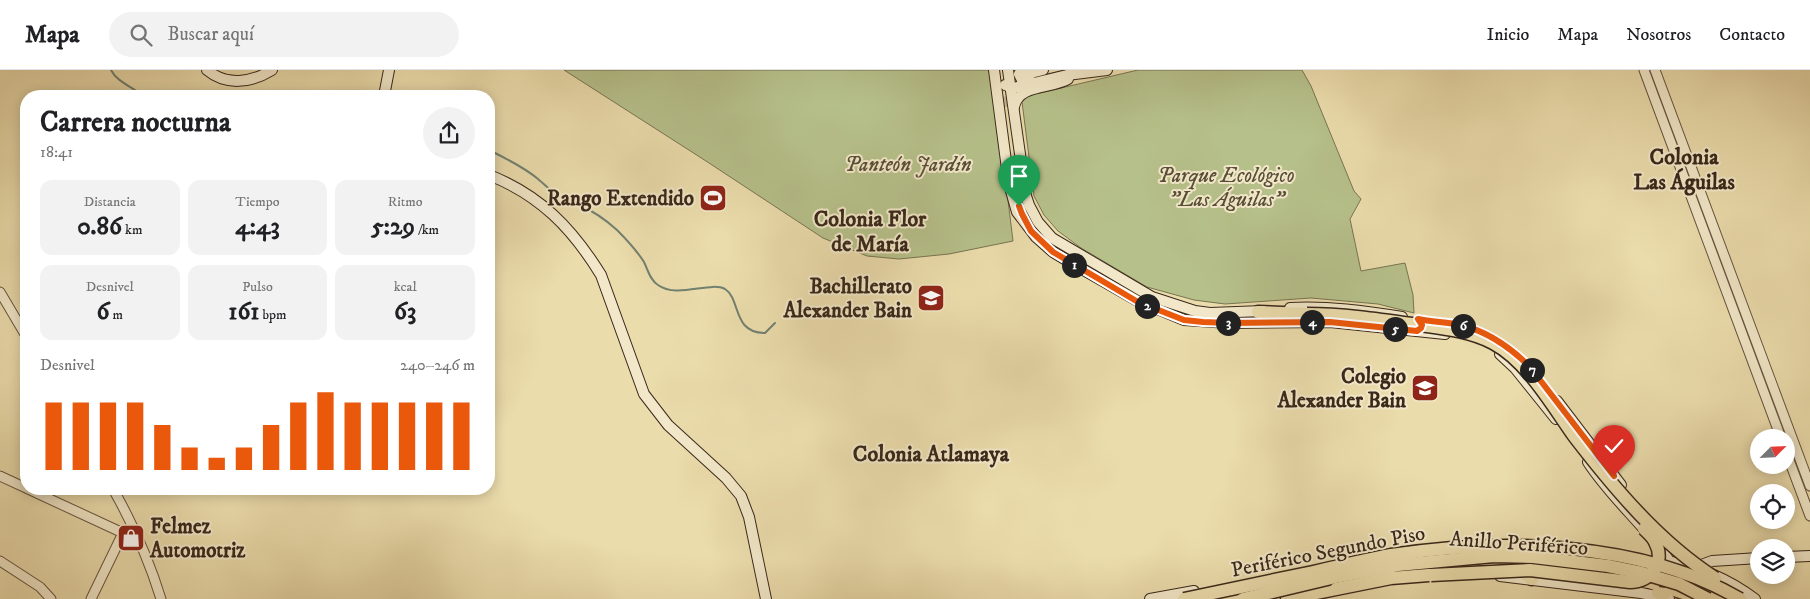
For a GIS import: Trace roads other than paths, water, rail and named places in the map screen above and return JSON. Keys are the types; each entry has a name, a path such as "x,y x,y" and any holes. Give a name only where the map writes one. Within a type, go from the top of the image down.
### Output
{"highway":[{"path":"1258,312 1353,316 1429,326 1472,334 1493,343 1524,369 1576,438 1633,506 1662,536 1700,569 1745,599"},
{"path":"1285,597 1391,578 1525,572 1636,582 1646,579 1655,570 1658,559 1655,541 1603,481 1576,438"},
{"path":"1459,543 1476,556"},
{"name":"Periférico Segundo Piso","path":"1184,599 1391,555 1484,547 1522,546 1572,550 1650,562 1691,574 1720,587 1740,599"},
{"name":"Anillo Periférico","path":"1220,599 1401,560 1476,556 1535,560 1649,574 1697,583 1713,590 1725,599"},
{"name":"Periférico Segundo Piso","path":"1243,599 1340,576 1398,565 1494,556 1533,557 1608,566 1642,573 1678,584 1708,599"},
{"name":"Anillo Periférico","path":"1260,599 1285,597 1410,570 1480,565 1525,572 1649,582 1701,599"},
{"path":"1525,572 1631,588 1684,599"},
{"path":"1392,573 1406,582"}],"main road":[{"path":"207,70 222,79 236,82 256,78 272,70"},
{"path":"385,90 388,70"},
{"path":"994,70 1009,184 1017,212 1036,238 1047,247 1138,302 1184,320 1229,323 1330,322 1468,338 1487,346 1506,359 1532,388 1619,504 1662,548 1670,568"},
{"path":"1000,70 1003,82 1006,86 1010,87 1017,87 1027,75 1043,70"},
{"path":"1008,70 1019,206 1026,224"},
{"path":"1027,75 1075,75 1107,70"},
{"path":"1075,75 1054,85 1020,94 1010,109 1029,205 1038,222 1052,238 1152,296 1181,308 1210,313 1258,312 1315,307 1362,310 1461,326 1477,330 1495,338 1515,352 1530,367 1639,508 1696,567 1712,577 1742,589 1755,599"},
{"path":"495,178 533,197 551,212 572,234 591,259 604,283 644,394 668,425 726,478 741,496 749,517 766,597"},
{"path":"1417,331 1422,325 1418,319"},
{"path":"1150,599 1222,586 1397,548 1495,540 1575,544 1613,549 1670,568 1696,567 1712,561 1750,558"},
{"path":"1795,557 1810,556"},
{"path":"1712,577 1715,567 1720,560"},
{"path":"1316,599 1376,586 1406,582 1501,576 1525,572 1644,596 1661,596"}],"street":[{"path":"1644,70 1778,429"},
{"path":"1655,70 1810,486"},
{"path":"0,292 20,326"},
{"path":"1794,474 1810,516"},
{"path":"0,476 20,485"},
{"path":"42,495 123,533 136,531"},
{"path":"116,495 136,531 161,599"},
{"path":"91,599 123,533"},
{"path":"0,560 59,599"},
{"path":"1686,575 1696,567"},
{"path":"40,587 51,599"}],"waterway":[{"path":"111,70 121,81 134,90"},
{"path":"495,153 527,171 558,196 589,210 617,230 644,262 651,278 658,285 674,290 719,287 725,289 730,294 742,322 747,328 754,332 765,333 775,323"}],"tunnel":[{"path":"1006,107 1008,92 1018,80 1027,74"}],"place":[{"name":"Rango Extendido","path":"713,198"},
{"name":"Bachillerato Alexander Bain","path":"931,298"},
{"name":"Colegio Alexander Bain","path":"1425,388"},
{"name":"Felmez Automotriz","path":"131,538"}],"district":[{"name":"Colonia Las Águilas","path":"1684,168"},
{"name":"Colonia Flor de María","path":"870,230"},
{"name":"Colonia Atlamaya","path":"931,453"}],"park label":[{"name":"Panteón Jardín","path":"908,164"},
{"name":"Parque Ecológico \"Las Águilas\"","path":"1226,187"}]}
